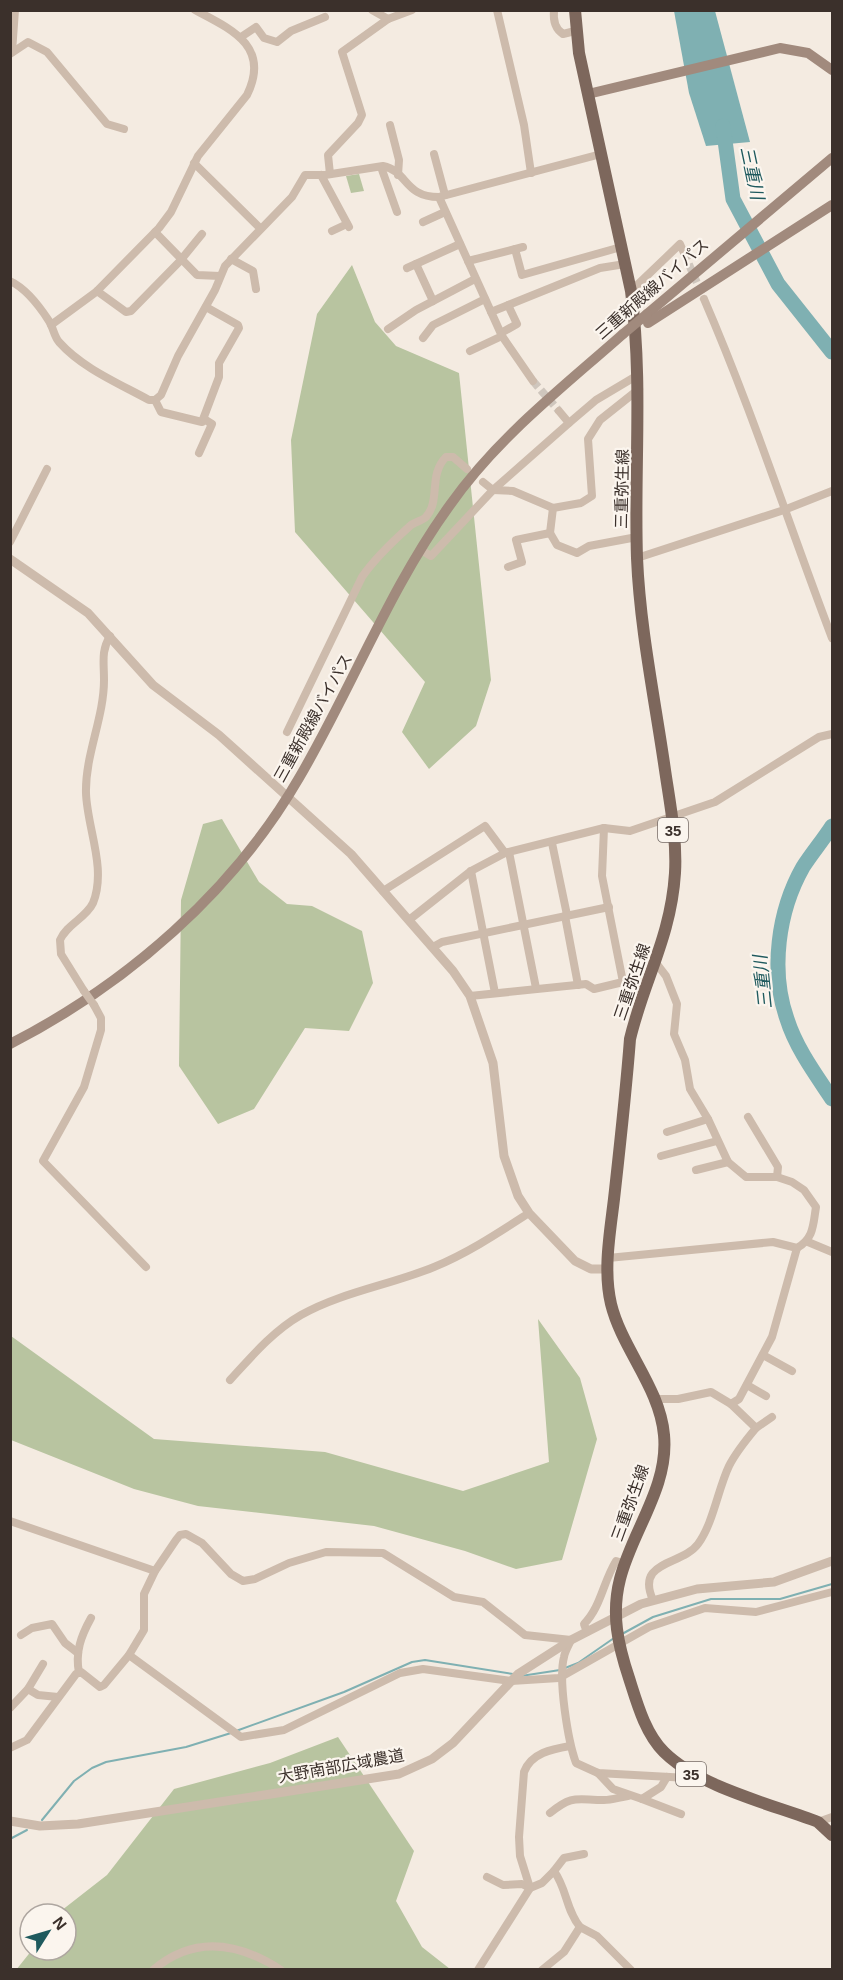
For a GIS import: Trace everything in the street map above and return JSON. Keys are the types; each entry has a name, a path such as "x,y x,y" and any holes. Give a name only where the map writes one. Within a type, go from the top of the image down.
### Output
{"main road":[{"name":"三重弥生線","path":"575,10 575,31 631,291 639,375 637,558 641,609 672,816 675,873 669,918 630,1039 608,1264 610,1302 615,1319 653,1399 664,1435 664,1455 654,1494 620,1579 615,1618 617,1639 648,1729 663,1751 690,1774 818,1822 832,1835"},
{"path":"588,94 774,49 790,48 808,53 832,70"},
{"name":"三重新殿線バイパス","path":"648,319 731,241 832,158"},
{"name":"三重新殿線バイパス","path":"10,1044 88,999 168,937 218,886 288,797 421,550 450,504 499,445 544,401 648,319 802,227 832,205"}],"street":[{"path":"11,53 15,10"},
{"path":"51,325 97,291 155,232 171,212 194,163 252,84 252,52 241,37 195,10"},
{"path":"372,10 388,19"},
{"path":"330,174 328,155 358,123 362,115 342,52 388,19 412,10"},
{"path":"497,10 524,125 531,173"},
{"path":"554,10 553,17 559,32 563,34 575,31"},
{"path":"241,37 256,27 264,38 277,42 291,31 325,17"},
{"path":"11,53 28,42 47,52 107,124 124,129"},
{"path":"390,125 399,160 398,175"},
{"path":"434,154 445,212 502,334 532,381"},
{"path":"10,281 20,287 51,325 56,339 86,365 148,400 155,400 161,395 178,356 231,259 292,197 305,175 381,167 391,168 417,194 424,197 442,196 601,154"},
{"path":"194,163 260,228"},
{"path":"381,167 397,212"},
{"path":"321,175 348,226 332,231"},
{"path":"423,222 445,212"},
{"path":"155,232 180,261 197,275 220,276"},
{"path":"97,291 126,312 131,311 180,261 202,234"},
{"path":"407,268 460,244"},
{"path":"631,291 680,244 684,253"},
{"path":"468,261 519,248 522,275 621,248"},
{"path":"231,259 253,271 256,289"},
{"path":"416,264 433,301"},
{"path":"491,312 600,268 625,264"},
{"path":"388,329 433,301 476,279"},
{"path":"423,338 433,325 485,299"},
{"path":"704,299 735,371 832,638"},
{"path":"470,351 517,324 508,305"},
{"path":"155,400 161,412 202,422 204,419 219,377 219,363 239,328 238,325 206,307"},
{"path":"421,550 431,556 494,490 569,423 605,394 639,375"},
{"path":"483,482 494,490 513,491 553,508 589,500 592,496 588,439 600,420 639,389"},
{"path":"559,411 569,423"},
{"path":"199,453 212,424 204,419"},
{"path":"287,732 362,577 375,558 411,524 425,518 431,507 437,466 447,457 453,457 467,469"},
{"path":"10,542 47,469"},
{"path":"637,558 784,510 832,491"},
{"path":"553,508 550,533 557,545 577,553 589,546 637,537"},
{"path":"508,567 522,561 516,540 550,533"},
{"path":"10,560 70,599 110,636 153,685 219,735 351,854 433,947 470,996 493,1063 507,1169 518,1196 529,1213 582,1266 773,1242 797,1248 808,1242 816,1208 812,1198 804,1190 777,1177 746,1177 728,1162 708,1119 690,1089 685,1060 674,1034 677,1004 666,976 656,963"},
{"path":"110,636 102,656 102,700 86,793 96,848 95,892 93,903 63,932 60,940 61,954 101,1018 101,1030 84,1087 43,1161 146,1267"},
{"path":"409,920 471,871 507,853 604,828 630,831 715,802 819,737 832,734"},
{"path":"383,891 485,826 507,853 536,988"},
{"path":"604,828 601,863 623,982"},
{"path":"552,843 578,985"},
{"path":"471,871 495,993"},
{"path":"433,947 442,942 609,907"},
{"path":"470,996 586,984 594,989 623,982 645,991"},
{"path":"748,1118 778,1167 777,1177"},
{"path":"667,1132 708,1119"},
{"path":"661,1156 717,1141"},
{"path":"696,1170 728,1162"},
{"path":"230,1380 271,1338 299,1316 320,1306 434,1267 477,1247 529,1213"},
{"path":"808,1242 832,1252"},
{"path":"731,1404 739,1399 772,1338 797,1248"},
{"path":"763,1354 792,1371"},
{"path":"747,1385 766,1396"},
{"path":"653,1399 678,1399 711,1392 731,1404 756,1428"},
{"path":"653,1600 648,1586 650,1578 656,1570 699,1543 729,1466 756,1428 772,1417"},
{"path":"10,1521 155,1571"},
{"path":"79,1673 100,1687 129,1655 144,1630 144,1594 155,1571 176,1540 186,1534 202,1543 231,1574 243,1581 255,1579 289,1563 326,1552 383,1553 393,1557 454,1597 483,1602 525,1635 571,1640 563,1663 563,1675 570,1746 576,1763 598,1773 688,1778 690,1774"},
{"name":"大野南部広域農道","path":"10,1821 40,1826 78,1824 399,1774 432,1759 453,1743 511,1681 571,1640 615,1618 653,1600 697,1589 774,1582 832,1560"},
{"path":"587,1632 584,1624 596,1611 608,1574 616,1561 625,1564"},
{"path":"129,1655 241,1737 284,1730 400,1672 423,1669 511,1681 563,1675 617,1639 705,1608 756,1612 832,1592"},
{"path":"10,1748 27,1740 58,1697 79,1673 78,1653 82,1635 91,1618"},
{"path":"21,1635 32,1628 52,1624 65,1643 78,1653"},
{"path":"10,1708 28,1689 43,1664"},
{"path":"28,1689 38,1695 58,1697"},
{"path":"530,1888 519,1847 524,1772 527,1763 548,1750 570,1746"},
{"path":"598,1773 613,1789 681,1814"},
{"path":"642,1799 661,1787 667,1777"},
{"path":"550,1813 568,1799 579,1797 604,1800 630,1796"},
{"path":"818,1822 832,1817"},
{"path":"478,1970 530,1888 542,1883 564,1858 585,1854"},
{"path":"554,1871 567,1895 569,1911 580,1927 597,1936 631,1970"},
{"path":"487,1877 503,1886 522,1884 530,1888"},
{"path":"542,1970 564,1952 580,1927"},
{"path":"153,1970 182,1950 196,1946 220,1946 247,1952 281,1970"}],"green space":[{"path":"359,174 364,191 351,193 346,176"},
{"path":"352,265 375,322 396,346 459,373 491,680 476,726 429,769 402,732 425,682 295,532 291,440 317,314"},
{"path":"222,819 259,882 287,904 312,906 362,931 373,983 349,1031 305,1028 254,1109 218,1124 179,1066 181,900 203,824"},
{"path":"538,1319 580,1378 597,1439 562,1560 516,1569 465,1551 374,1526 198,1506 134,1489 11,1440 11,1336 154,1439 325,1452 463,1491 549,1462"},
{"path":"338,1737 414,1851 396,1901 422,1947 450,1969 16,1970 22,1962 78,1962 78,1902 72,1902 107,1875 174,1789 270,1763"}],"water":[{"path":"674,11 715,11 750,142 706,146 689,93"}],"waterway":[{"name":"三重川","path":"723,126 733,199 778,284 832,352"},
{"name":"三重川","path":"832,826 794,884 782,922 778,961 782,1000 791,1030 807,1061 832,1099"},
{"path":"622,1634 653,1617 711,1599 780,1599 832,1584"},
{"path":"565,1668 578,1663 614,1638"},
{"path":"236,1731 344,1692 412,1662 425,1660 513,1674"},
{"path":"521,1676 560,1670"},
{"path":"42,1820 74,1781 92,1768 106,1762 186,1747 231,1733"},
{"path":"10,1839 27,1830"}],"tunnel":[{"path":"684,253 704,299"},
{"path":"533,381 559,411"}]}
